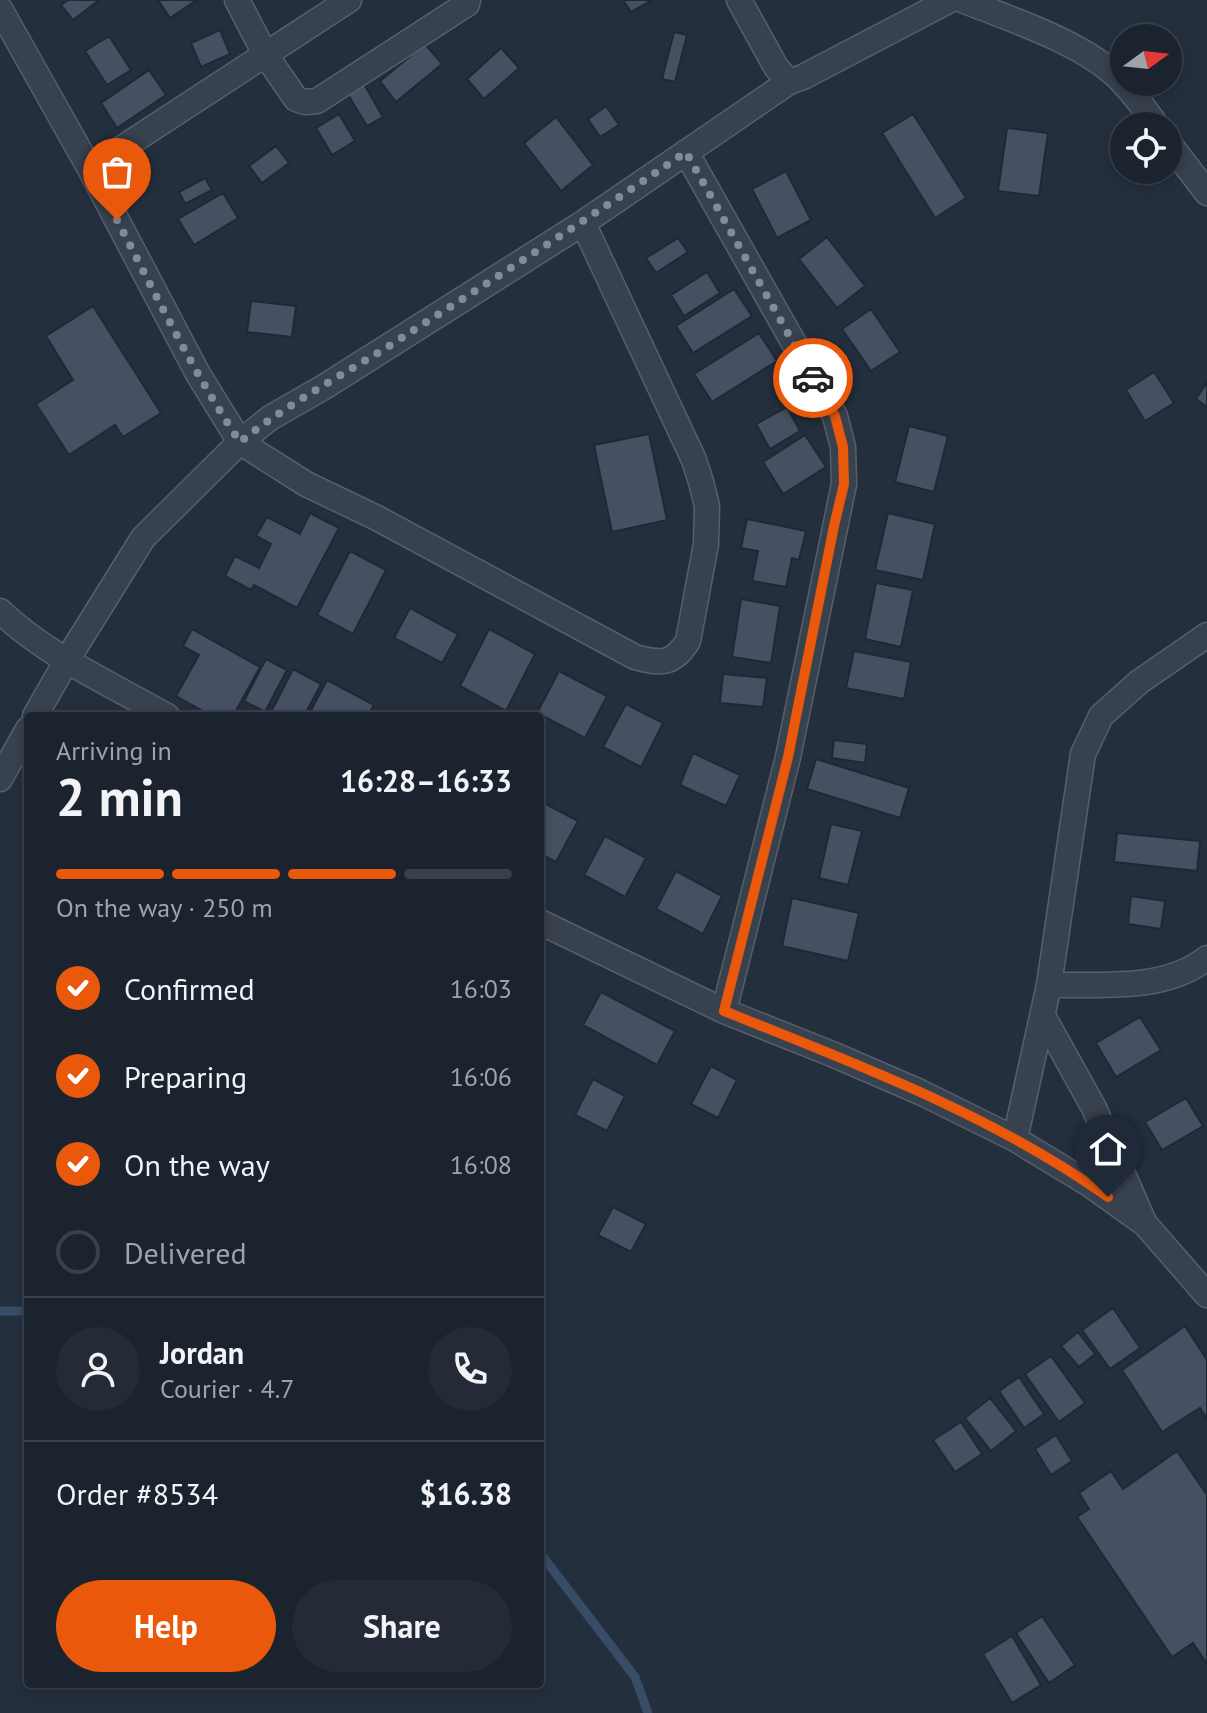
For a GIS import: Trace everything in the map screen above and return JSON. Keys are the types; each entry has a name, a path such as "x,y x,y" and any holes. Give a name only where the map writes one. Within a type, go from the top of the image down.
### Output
{"street":[{"path":"237,0 265,54 296,99 305,102 317,101 467,4 468,0"},
{"path":"90,169 349,0"},
{"path":"739,0 776,67 789,82"},
{"path":"37,712 143,538 240,442 270,418 583,223 789,82 950,0"},
{"path":"962,0 1080,50 1113,73 1147,112"},
{"path":"0,9 90,169 198,374 240,442 306,484 635,657 652,661 670,659 681,652 688,641 706,544 707,506 694,460 583,223"},
{"path":"686,152 835,416 843,447 844,484 788,757 724,1011"},
{"path":"1182,160 1207,193"},
{"path":"0,611 15,625 67,660 160,712"},
{"path":"1015,1139 1049,985 1083,754 1101,716 1139,682 1207,635"},
{"path":"0,779 24,736"},
{"path":"544,924 724,1011 891,1079 1015,1139 1089,1184 1145,1224 1206,1292"},
{"path":"1049,985 1131,983 1168,978 1184,973 1207,958"},
{"path":"1043,1016 1094,1108 1145,1224"}],"building":[{"path":"68,0 99,0 73,20 61,5"},
{"path":"158,0 197,0 170,18"},
{"path":"623,0 652,0 631,12"},
{"path":"220,30 230,54 201,67 191,43"},
{"path":"674,32 687,35 675,82 662,79"},
{"path":"109,36 131,70 107,85 85,51"},
{"path":"425,44 442,64 396,102 380,81"},
{"path":"501,48 519,68 484,99 467,79"},
{"path":"149,70 166,95 117,128 101,103"},
{"path":"364,84 383,117 367,126 347,93"},
{"path":"606,106 619,125 600,137 588,119"},
{"path":"339,114 355,141 332,155 316,128"},
{"path":"913,114 966,198 935,218 882,133"},
{"path":"556,117 593,165 561,191 524,143"},
{"path":"1007,128 1048,133 1039,196 998,191"},
{"path":"276,146 289,163 262,183 249,166"},
{"path":"786,171 811,220 777,238 752,189"},
{"path":"205,178 212,190 185,204 179,192"},
{"path":"223,193 238,218 194,245 178,219"},
{"path":"827,237 865,286 837,308 799,259"},
{"path":"678,238 688,252 656,273 646,258"},
{"path":"707,272 720,293 684,316 671,295"},
{"path":"734,289 752,316 693,353 676,326"},
{"path":"251,301 296,306 292,337 247,332"},
{"path":"93,306 161,413 123,437 115,425 69,455 36,404 73,380 46,336"},
{"path":"871,309 900,352 871,371 842,329"},
{"path":"759,333 777,361 712,402 694,374"},
{"path":"1154,372 1174,403 1145,421 1126,390"},
{"path":"1207,382 1207,407 1196,399"},
{"path":"787,407 800,431 770,449 756,424"},
{"path":"909,426 948,436 934,492 895,482"},
{"path":"649,434 667,520 612,532 594,445"},
{"path":"805,435 826,467 783,494 763,462"},
{"path":"310,513 339,528 297,608 254,585 251,590 225,576 235,556 259,568 271,544 256,536 267,517 300,534"},
{"path":"888,513 935,524 923,580 875,570"},
{"path":"747,519 806,531 799,560 792,558 786,587 752,581 758,551 741,548"},
{"path":"350,551 386,570 353,634 317,615"},
{"path":"876,583 913,590 901,647 865,639"},
{"path":"741,599 780,606 771,663 732,657"},
{"path":"410,608 458,634 442,663 394,638"},
{"path":"192,629 260,667 235,712 205,712 176,696 199,655 183,646"},
{"path":"489,629 535,654 506,711 460,686"},
{"path":"854,651 911,662 904,699 846,688"},
{"path":"266,659 287,670 265,712 244,701"},
{"path":"293,669 321,684 306,712 271,712"},
{"path":"559,671 607,696 585,738 544,717 544,712 538,712"},
{"path":"723,674 767,678 763,707 720,703"},
{"path":"327,680 374,705 370,712 310,712"},
{"path":"626,704 663,723 641,767 603,747"},
{"path":"834,740 867,744 865,763 832,758"},
{"path":"693,753 740,775 726,806 680,785"},
{"path":"816,759 909,788 900,818 807,789"},
{"path":"544,803 578,821 556,862 544,855"},
{"path":"831,824 862,831 848,885 819,878"},
{"path":"1117,833 1200,841 1197,871 1114,862"},
{"path":"605,836 646,858 625,897 584,875"},
{"path":"676,871 722,896 703,934 656,909"},
{"path":"1131,896 1165,901 1161,929 1128,924"},
{"path":"792,898 859,913 848,961 782,946"},
{"path":"601,992 675,1031 657,1065 583,1025"},
{"path":"1140,1017 1161,1050 1116,1077 1096,1043"},
{"path":"711,1066 737,1080 718,1118 691,1104"},
{"path":"593,1079 625,1096 607,1131 575,1115"},
{"path":"1186,1098 1203,1126 1162,1150 1145,1122"},
{"path":"613,1207 646,1224 631,1252 598,1235"},
{"path":"1113,1308 1140,1348 1110,1369 1082,1330"},
{"path":"1185,1326 1207,1360 1207,1419 1200,1408 1162,1432 1122,1370"},
{"path":"1078,1332 1095,1354 1079,1367 1061,1346"},
{"path":"1051,1356 1085,1403 1059,1422 1025,1374"},
{"path":"1019,1377 1044,1414 1024,1428 999,1391"},
{"path":"990,1398 1016,1431 991,1451 965,1418"},
{"path":"961,1422 982,1454 955,1472 933,1440"},
{"path":"1056,1435 1072,1461 1051,1475 1035,1449"},
{"path":"1177,1451 1207,1495 1207,1664 1193,1643 1172,1657 1077,1517 1089,1509 1079,1493 1111,1471 1123,1489"},
{"path":"1042,1616 1075,1665 1049,1683 1016,1633"},
{"path":"1012,1636 1041,1685 1012,1703 983,1654"}],"waterway":[{"path":"0,1311 24,1311"},
{"path":"544,1558 635,1677 648,1713"}],"way so far":[{"path":"117,220 198,374 240,442 270,418 583,223 686,152 813,378"}],"route":[{"path":"813,378 835,416 843,447 844,484 788,757 724,1011 920,1092 1015,1139 1108,1197"}]}
